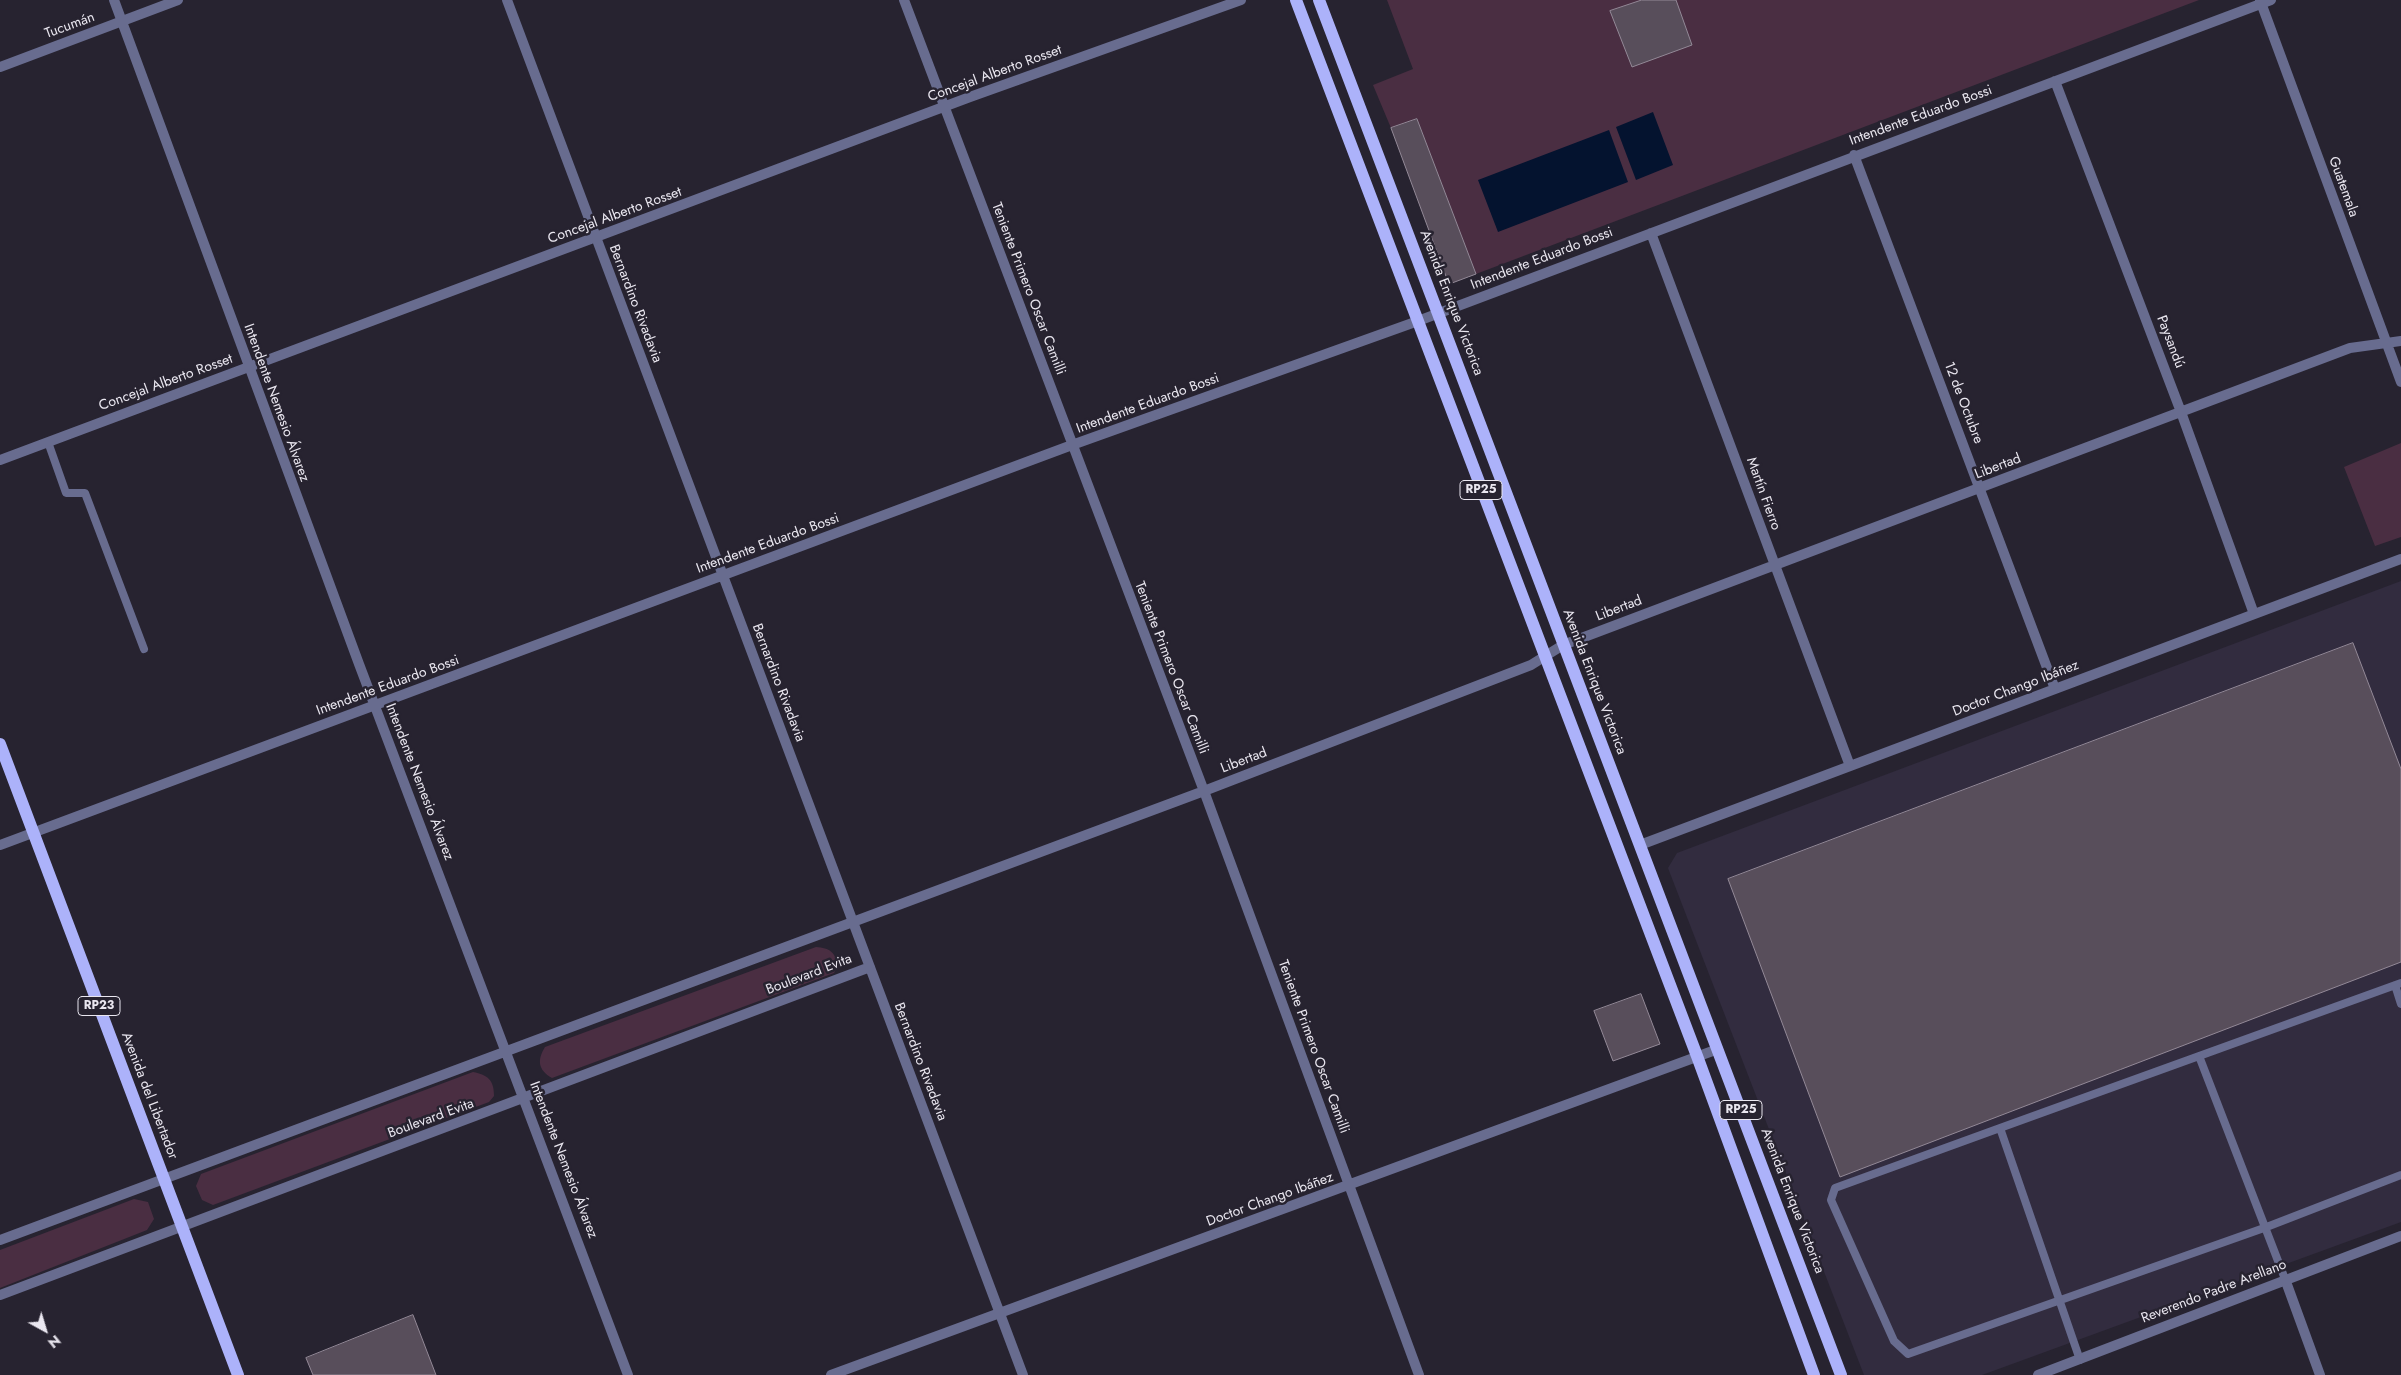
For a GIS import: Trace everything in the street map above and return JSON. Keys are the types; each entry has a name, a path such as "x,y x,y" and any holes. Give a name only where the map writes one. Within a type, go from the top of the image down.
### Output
{"main road":[{"name":"RP25","path":"1296,0 1544,658 1697,1056 1814,1375"},
{"name":"Avenida Enrique Victorica","path":"1320,0 1841,1375"},
{"name":"Avenida del Libertador","path":"0,744 238,1375"}],"street":[{"name":"Intendente Nemesio Álvarez","path":"114,0 248,367 628,1375"},
{"name":"Tucumán","path":"0,67 178,0"},
{"name":"Bernardino Rivadavia","path":"507,0 1024,1375"},
{"name":"Teniente Primero Oscar Camilli","path":"904,0 1204,791 1419,1375"},
{"name":"Concejal Alberto Rosset","path":"0,460 945,107 1241,0"},
{"name":"Intendente Eduardo Bossi","path":"0,845 1072,445 1418,321 2264,1"},
{"name":"Guatemala","path":"2264,1 2385,343 2401,382"},
{"name":"Paysandú","path":"2055,81 2182,412 2254,614"},
{"name":"12 de Octubre","path":"1854,155 2055,689"},
{"name":"Martín Fierro","path":"1651,232 1850,766"},
{"name":"Libertad","path":"853,922 1204,791 1531,665 1563,645 2350,348 2401,341"},
{"name":"Doctor Chango Ibáñez","path":"1640,845 2401,559"},
{"path":"0,1240 853,922"},
{"name":"Boulevard Evita","path":"0,1295 870,967"},
{"name":"Doctor Chango Ibáñez","path":"831,1375 1718,1049"},
{"name":"Reverendo Padre Arellano","path":"2038,1375 2401,1236"},
{"path":"2285,1279 2320,1375"}],"lane":[{"path":"48,442 66,493 85,493 144,649"},
{"path":"2401,1004 2398,984 1835,1188 1831,1200 1894,1341 1908,1354 2264,1228 2401,1175"},
{"path":"2199,1056 2285,1279"},
{"path":"2000,1128 2080,1360"}],"shaded area":[{"path":"1387,0 2199,0 1476,274 1417,119 1391,128 1373,85 1413,69"},
{"path":"2401,443 2401,537 2375,546 2344,467"},
{"path":"2401,581 2401,1222 1982,1375 1864,1375 1668,868 1677,853"},
{"path":"816,947 825,948 833,954 838,966 834,973 552,1078 544,1072 540,1064 545,1047"},
{"path":"473,1072 483,1075 491,1082 494,1096 489,1102 213,1205 202,1200 196,1186 201,1174"},
{"path":"134,1199 148,1202 154,1219 147,1230 0,1288 0,1250"}],"water":[{"path":"1653,112 1673,165 1636,180 1616,127"},
{"path":"1609,130 1628,182 1498,232 1478,180"}],"building":[{"path":"1642,0 1676,0 1692,45 1632,67 1610,11"},
{"path":"1417,119 1476,274 1452,283 1447,279 1391,128"},
{"path":"2353,643 2401,769 2401,962 1840,1177 1728,879"},
{"path":"1641,994 1660,1044 1613,1061 1594,1011"},
{"path":"413,1315 436,1375 313,1375 306,1358"}]}
